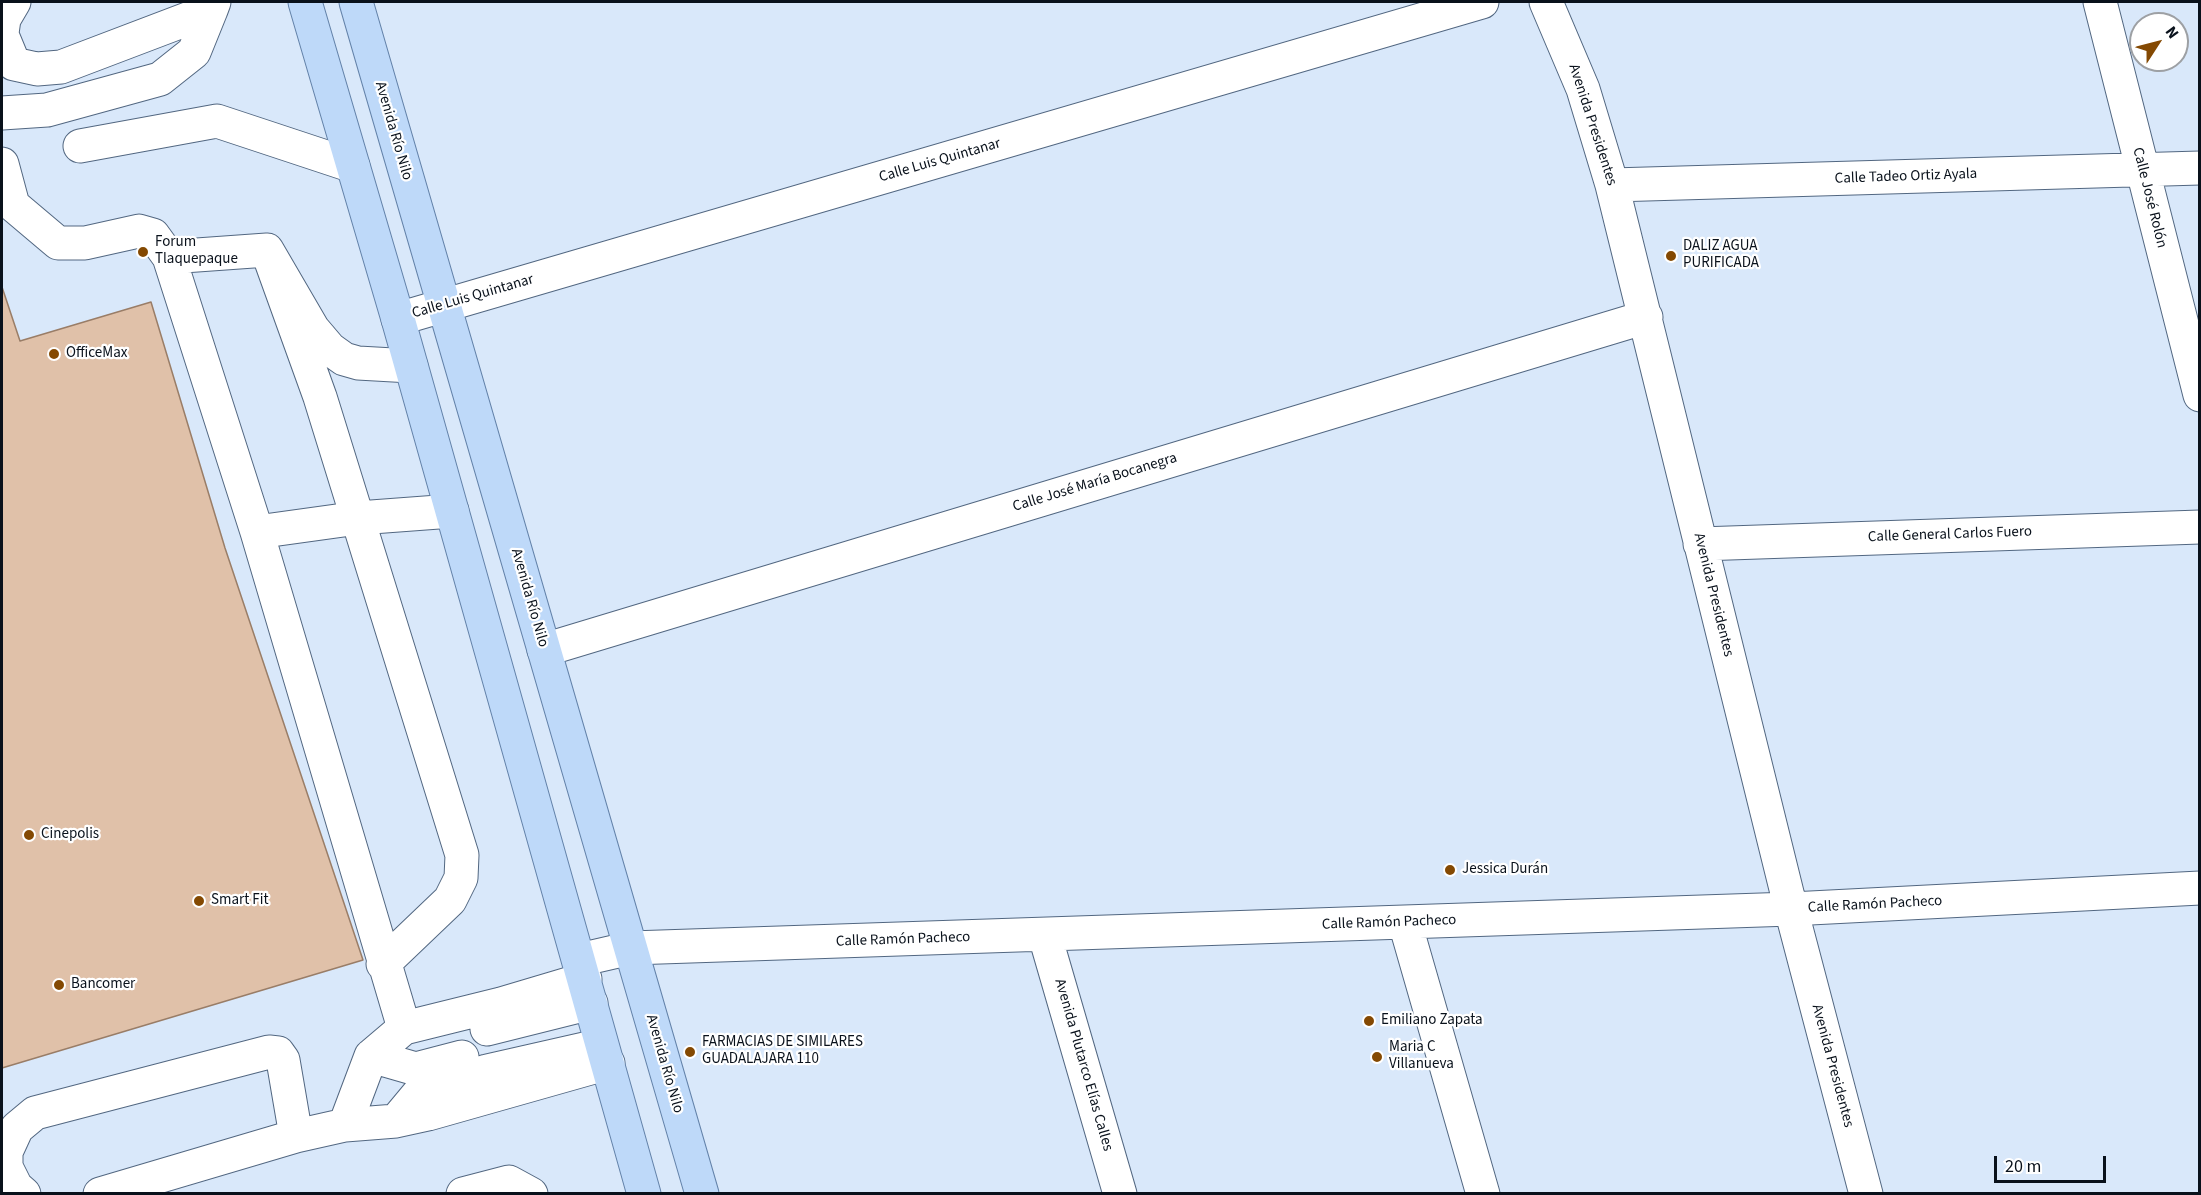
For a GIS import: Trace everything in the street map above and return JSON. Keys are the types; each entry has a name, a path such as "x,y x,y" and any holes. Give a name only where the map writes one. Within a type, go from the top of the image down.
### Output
{"main road":[{"path":"305,2 398,319 644,1194"},
{"name":"Avenida Río Nilo","path":"356,2 702,1194"}],"street":[{"path":"14,2 4,19 5,54 37,69 61,67 213,6"},
{"name":"Calle Luis Quintanar","path":"398,319 1482,2"},
{"name":"Avenida Presidentes","path":"1546,2 1583,89 1612,185 1791,909 1866,1194"},
{"name":"Calle José Rolón","path":"2100,2 2199,395"},
{"path":"2,113 47,110 160,79 194,52 213,6"},
{"path":"80,146 217,122 353,166"},
{"path":"2,164 13,205 58,243 85,243 139,231 153,235 169,257 257,532 404,1028"},
{"name":"Calle Tadeo Ortiz Ayala","path":"1612,185 2199,168"},
{"path":"169,257 267,250"},
{"path":"267,250 313,329 330,350 344,359 358,363 411,366"},
{"path":"267,250 320,397 462,855 460,878 450,900 384,964"},
{"name":"Calle José María Bocanegra","path":"544,650 1646,317"},
{"path":"257,532 358,518 452,511"},
{"name":"Calle General Carlos Fuero","path":"1700,544 2199,527"},
{"name":"Calle Ramón Pacheco","path":"597,1022 631,948 1045,936 1791,909 2199,888"},
{"path":"1405,923 1483,1194"},
{"name":"Avenida Plutarco Elías Calles","path":"1045,936 1120,1194"},
{"path":"345,1125 371,1056 404,1028 501,1004 597,1022"},
{"path":"371,1056 597,1022"},
{"path":"396,1121 420,1092 487,1071 597,1022"},
{"path":"100,1194 158,1185 296,1136 345,1125 396,1121 436,1132 597,1022"},
{"path":"24,1194 16,1187 6,1167 6,1152 17,1128 35,1113 269,1052 278,1053 283,1060 296,1136"},
{"path":"463,1194 509,1182 531,1194"}],"building":[{"path":"2,287 20,341 151,302 225,548 363,960 2,1068"}],"place":[{"name":"Forum Tlaquepaque","path":"143,252"},
{"name":"DALIZ AGUA PURIFICADA","path":"1671,256"},
{"name":"OfficeMax","path":"54,354"},
{"name":"Cinepolis","path":"29,835"},
{"name":"Jessica Durán","path":"1450,870"},
{"name":"Smart Fit","path":"199,901"},
{"name":"Bancomer","path":"59,985"},
{"name":"Emiliano Zapata","path":"1369,1021"},
{"name":"FARMACIAS DE SIMILARES GUADALAJARA 110","path":"690,1052"},
{"name":"Maria C Villanueva","path":"1377,1057"}]}
